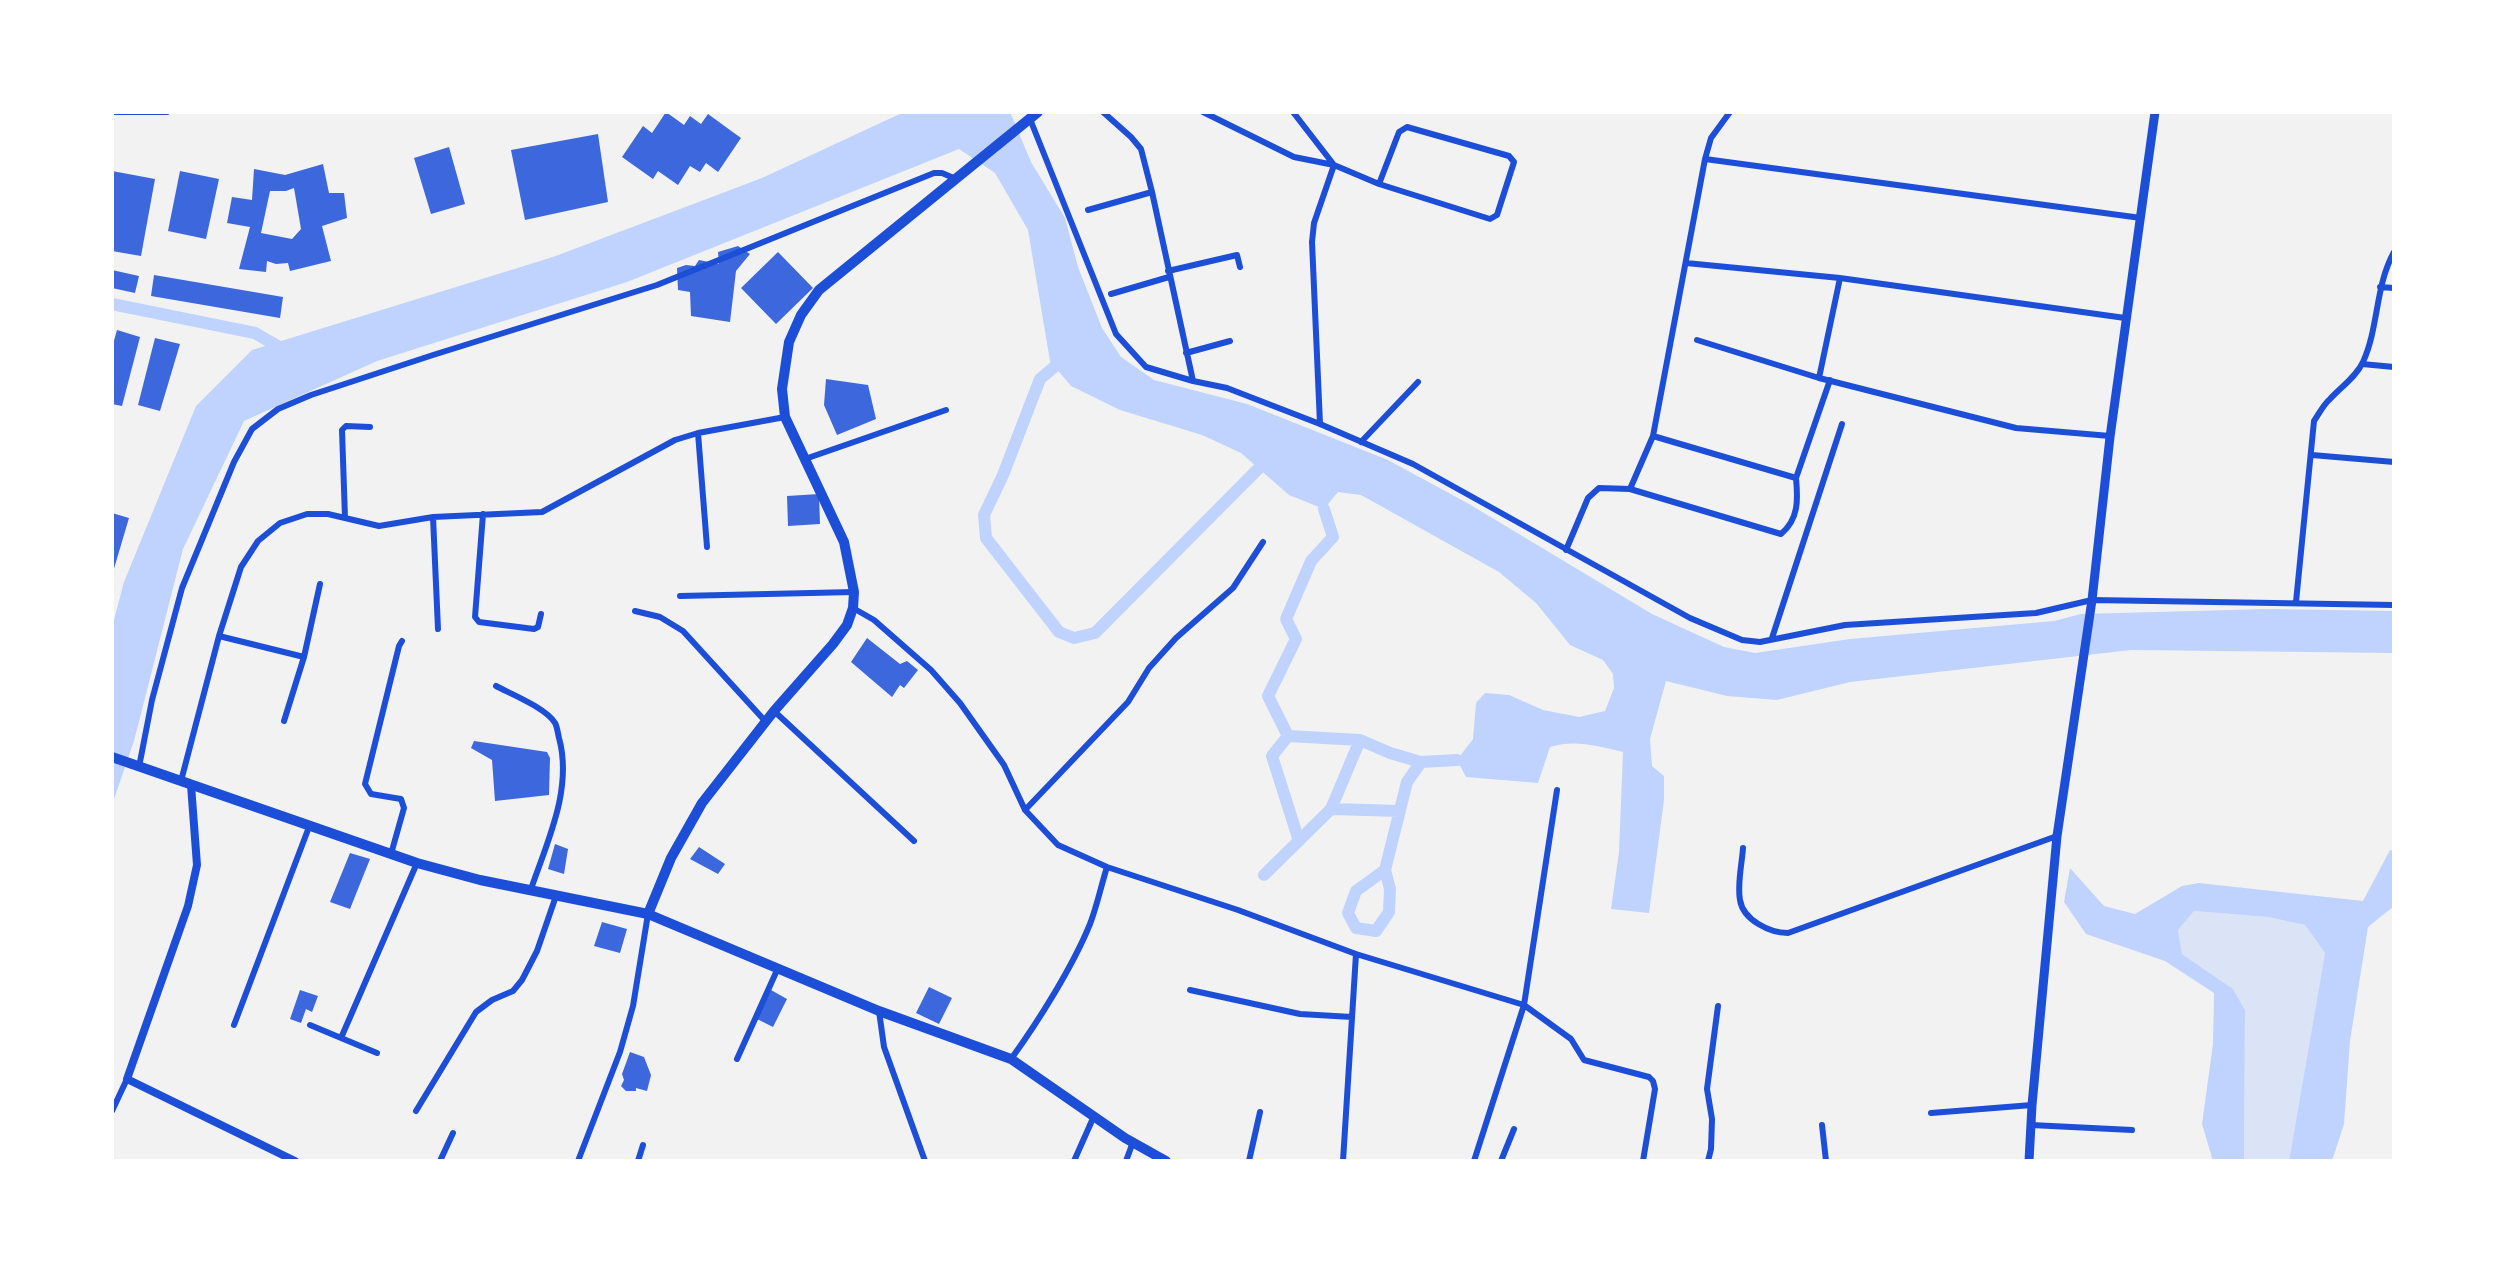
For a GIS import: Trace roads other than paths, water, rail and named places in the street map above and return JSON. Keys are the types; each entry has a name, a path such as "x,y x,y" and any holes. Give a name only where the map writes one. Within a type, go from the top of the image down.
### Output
{"main road":[{"path":"2029,1161 2057,836 2092,600 2110,436 2155,112"},
{"path":"648,915 671,858 702,803 774,711 833,644 847,625 853,608 854,592 844,542 785,417 782,389 789,342 801,315 819,290 1031,118"},
{"path":"112,757 417,863 480,880 648,915 879,1011 1011,1059 1133,1142 1166,1161"}],"street":[{"path":"112,112 166,112"},
{"path":"1103,112 1141,149 1193,381"},
{"path":"1203,112 1294,157 1334,165 1379,184 1490,219 1497,215 1514,162 1509,156 1407,127 1399,132 1379,184"},
{"path":"1293,112 1334,165"},
{"path":"1630,489 1653,436 1705,159 1711,138 1730,112"},
{"path":"1031,118 1116,334 1146,367 1227,388 1413,464 1690,618 1742,640 1760,642 1845,625 2036,613 2092,600 2394,605"},
{"path":"1705,159 2141,218"},
{"path":"1320,424 1312,242 1314,223 1334,165"},
{"path":"139,766 152,700 183,588 234,463 253,429 278,409 311,395 433,355 657,285 934,173 942,173 956,179"},
{"path":"1088,209 1152,192"},
{"path":"2296,602 2314,421 2327,401 2352,378 2362,364 2374,330 2380,287 2394,252"},
{"path":"1111,294 1237,255 1240,267"},
{"path":"1686,263 1840,278 2126,318"},
{"path":"1819,378 1840,278"},
{"path":"2380,287 2394,288"},
{"path":"1697,340 1819,378 2016,428 2110,436"},
{"path":"1186,353 1230,341"},
{"path":"2362,364 2394,367"},
{"path":"1566,550 1588,498 1599,488 1630,489 1781,534 1792,525 1798,500 1797,478 1830,380"},
{"path":"1361,442 1418,382"},
{"path":"805,459 946,410"},
{"path":"112,1111 127,1079 191,892 197,866 186,783 219,636 241,567 258,541 280,523 307,514 328,514 379,526 433,517 542,512 653,449 675,440 698,433 785,417"},
{"path":"1772,638 1842,424"},
{"path":"345,518 342,430 346,426 370,427"},
{"path":"698,433 707,547"},
{"path":"1653,436 1797,478"},
{"path":"2312,455 2394,462"},
{"path":"483,513 475,617 479,622 534,629 538,627 541,614"},
{"path":"433,517 438,629"},
{"path":"1025,810 1128,702 1149,668 1176,638 1233,588 1263,542"},
{"path":"284,721 304,657 320,584"},
{"path":"680,596 854,592"},
{"path":"853,608 874,620 931,670 960,703 1004,765 1025,810 1058,845 1107,867 1238,910 1356,954 1524,1005 1571,1039 1584,1060 1649,1077 1653,1081 1656,1089 1643,1161"},
{"path":"635,611 660,617 683,631 766,722"},
{"path":"219,636 304,657"},
{"path":"391,854 404,803 401,799 372,794 365,784 402,641"},
{"path":"496,686 533,705 555,723 562,750 560,802 531,890"},
{"path":"774,711 914,841"},
{"path":"1474,1161 1524,1005 1557,790"},
{"path":"234,1024 309,827"},
{"path":"1743,848 1740,901 1748,916 1762,926 1777,933 1788,933 2057,836"},
{"path":"341,1038 417,863"},
{"path":"1011,1059 1025,1041 1077,952 1090,923 1107,867"},
{"path":"416,1111 475,1012 492,1000 513,991 522,980 537,951 556,895"},
{"path":"578,1161 620,1052 633,1006 648,915"},
{"path":"1343,1161 1356,954"},
{"path":"737,1059 779,968"},
{"path":"1190,990 1300,1014 1352,1017"},
{"path":"1708,1161 1712,1119 1707,1089 1718,1006"},
{"path":"879,1011 884,1047 925,1161"},
{"path":"310,1025 377,1053"},
{"path":"127,1079 296,1161"},
{"path":"1931,1113 2032,1105"},
{"path":"1250,1161 1260,1112"},
{"path":"1074,1161 1094,1116"},
{"path":"1822,1125 1826,1161"},
{"path":"2031,1125 2132,1130"},
{"path":"1501,1161 1514,1129"},
{"path":"440,1161 453,1133"},
{"path":"1125,1161 1133,1142"},
{"path":"638,1161 643,1145"}],"water":[{"path":"904,112 1010,112 1031,162 1065,218 1078,267 1102,328 1121,357 1154,380 1247,404 1388,460 1469,504 1652,614 1724,647 1755,653 1850,639 2054,621 2081,614 2267,609 2394,611 2394,653 2131,650 1850,682 1777,700 1727,696 1666,681 1650,739 1652,766 1664,776 1664,800 1649,913 1611,909 1619,852 1623,752 1577,743 1550,747 1538,783 1466,777 1457,760 1473,739 1476,703 1485,693 1509,695 1543,710 1579,717 1605,711 1614,688 1613,674 1603,660 1570,645 1536,603 1499,572 1361,495 1338,492 1324,509 1289,495 1241,453 1202,435 1120,410 1071,386 1050,361 1028,230 995,173 959,149 627,282 377,361 244,421 183,549 134,741 112,805 112,627 124,582 196,406 252,350 553,257 762,178"},
{"path":"2390,850 2394,851 2394,906 2368,927 2350,1041 2344,1124 2332,1161 2289,1161 2325,953 2305,925 2268,917 2194,911 2178,930 2182,954 2233,989 2245,1010 2244,1161 2213,1161 2202,1124 2213,1044 2214,993 2165,961 2086,934 2064,902 2070,868 2104,906 2135,914 2182,886 2199,883 2363,901"}],"waterway":[{"path":"112,304 255,333 286,351"},
{"path":"1066,357 1040,379 1003,475 984,515 986,538 1059,632 1074,638 1095,633 1269,458"},
{"path":"1324,509 1333,537 1311,561 1286,619 1296,639 1268,696 1288,736 1360,740 1421,762"},
{"path":"1288,736 1272,756 1299,841"},
{"path":"1264,875 1331,809 1360,740"},
{"path":"1385,870 1356,891 1348,913 1356,928 1376,931 1389,912 1390,889 1385,870 1407,782 1421,762 1457,760"},
{"path":"1331,809 1400,811"}]}
